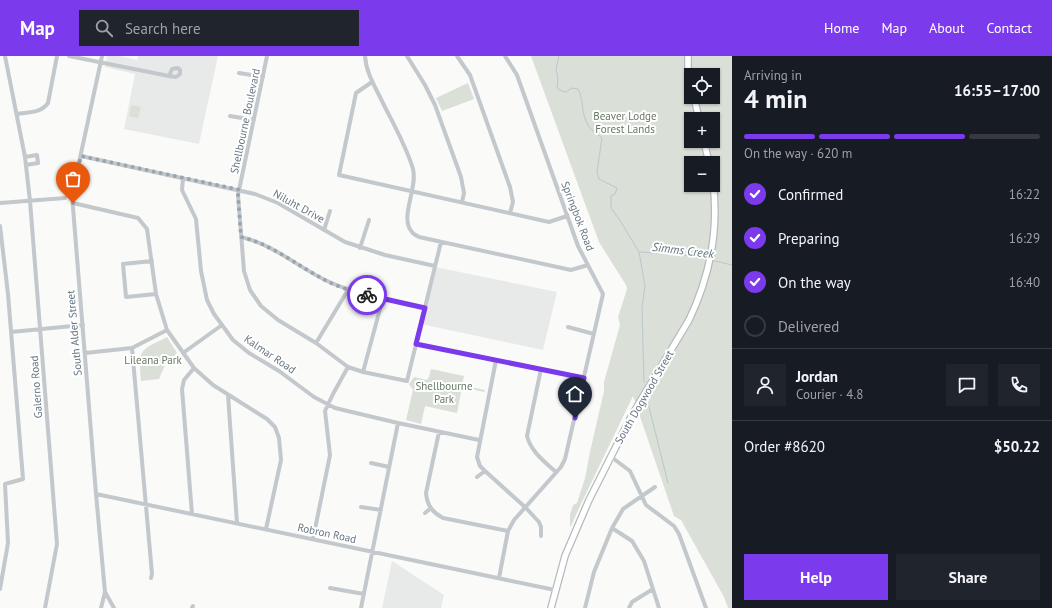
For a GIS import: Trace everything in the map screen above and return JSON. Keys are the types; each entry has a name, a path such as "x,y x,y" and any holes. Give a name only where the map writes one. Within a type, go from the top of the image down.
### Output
{"main road":[{"path":"688,56 688,68"},
{"name":"South Dogwood Street","path":"551,608 565,556 575,530 610,456 635,409 689,320 704,284 713,247 715,218 714,192"}],"street":[{"name":"Galerno Road","path":"5,56 25,157 30,201 57,544 45,608"},
{"path":"17,114 45,108 48,103 57,56"},
{"path":"69,56 169,76"},
{"name":"South Alder Street","path":"102,56 72,195 105,592 114,608"},
{"name":"Shellbourne Boulevard","path":"267,56 238,195 244,271 250,290 261,306 278,320 316,343 348,367 363,372 407,381 416,344"},
{"path":"365,56 365,64 372,82 402,142 413,170 414,182 407,215 411,232 419,237 571,270 588,265"},
{"path":"407,56 425,85 435,105 461,177 464,193 462,202"},
{"path":"457,56 470,75 510,187 513,202 510,213"},
{"name":"Springbok Road","path":"498,578 508,532 514,520 556,472 565,458 603,294 578,246 517,74 505,56"},
{"path":"239,72 263,77"},
{"path":"372,82 356,93 339,175 549,222 567,216"},
{"path":"230,116 254,120"},
{"path":"25,157 36,155 38,163 26,165"},
{"name":"Niluht Drive","path":"81,156 255,194 278,203 345,242 385,255 435,266"},
{"name":"Kalmar Road","path":"183,178 182,190 196,219 201,271 207,300 214,314 233,340 314,397 335,408 398,424 479,440"},
{"path":"0,204 65,198"},
{"path":"73,203 138,218 148,229 156,294 167,330 194,368 213,385 267,419 275,427 279,438 281,460 266,529"},
{"path":"324,230 330,211"},
{"path":"360,248 368,220"},
{"path":"0,226 11,332 23,479 5,484 8,543 0,589"},
{"path":"241,237 255,240 325,280 348,290 425,308"},
{"path":"441,242 416,344 584,378"},
{"path":"152,261 123,264 126,297 156,294"},
{"path":"316,343 348,290"},
{"path":"363,372 383,298"},
{"path":"11,332 83,325"},
{"path":"183,353 222,325"},
{"path":"568,327 594,334"},
{"path":"85,353 132,348 167,330"},
{"path":"132,348 152,574 151,578"},
{"path":"496,360 479,440 477,457 480,466 525,507 539,522 541,527 541,536"},
{"path":"313,539 330,454 325,411 348,367"},
{"path":"192,514 182,389 184,380 194,368"},
{"path":"541,369 527,436 532,450 556,472"},
{"path":"228,395 238,523"},
{"path":"361,608 398,424"},
{"path":"439,432 426,493 430,509 443,518 508,532"},
{"path":"610,456 630,471 646,505 674,526 679,534 706,608"},
{"path":"371,463 389,467"},
{"path":"476,477 485,471"},
{"path":"584,608 594,572 612,528 623,508 655,487"},
{"name":"Robron Road","path":"96,494 555,590"},
{"path":"361,507 381,510"},
{"path":"425,513 430,509"},
{"path":"612,528 632,541 644,561 659,608"},
{"path":"330,588 364,594"},
{"path":"629,608 632,602 653,589"},
{"path":"101,608 105,592"}],"shaded area":[{"path":"107,56 120,56 137,60 138,56 218,56 199,144 124,129 135,74 105,67"},
{"path":"435,267 557,292 543,350 421,324"},
{"path":"392,561 444,595 441,608 382,608"}],"green space":[{"name":"Beaver Lodge Forest Lands","path":"531,56 732,56 732,608 728,608 724,597 681,520 674,516 633,396 570,526 570,515 573,505 577,503 585,478 604,391 604,382 620,325 618,317 627,289 599,242"},
{"path":"468,83 474,99 442,111 436,98"},
{"path":"131,105 141,107 138,118 129,116"},
{"name":"Lileana Park","path":"167,337 177,353 165,365 159,379 141,381 140,363 142,352 151,345"},
{"name":"Shellbourne Park","path":"431,369 464,376 462,385 485,390 484,392 462,387 457,413 425,406 421,424 406,420 413,390 409,384 414,377 427,380"}],"waterway":[{"name":"Simms Creek","path":"559,56 556,69 558,79 557,87 559,90 566,92 572,88 578,89 580,93 586,121 591,129 602,138 597,172 599,179 617,188 615,194 611,196 611,208 639,252 645,286 642,308 644,382"},
{"name":"Simms Creek","path":"640,252 683,255 708,259"},
{"name":"Simms Creek","path":"711,260 732,265"},
{"path":"647,399 668,483"}],"way so far":[{"path":"73,203 72,195 81,156 240,190 238,195 241,237 255,240 325,280 348,290 367,295"}],"route":[{"path":"367,295 425,308 416,344 584,378 575,418"}]}
